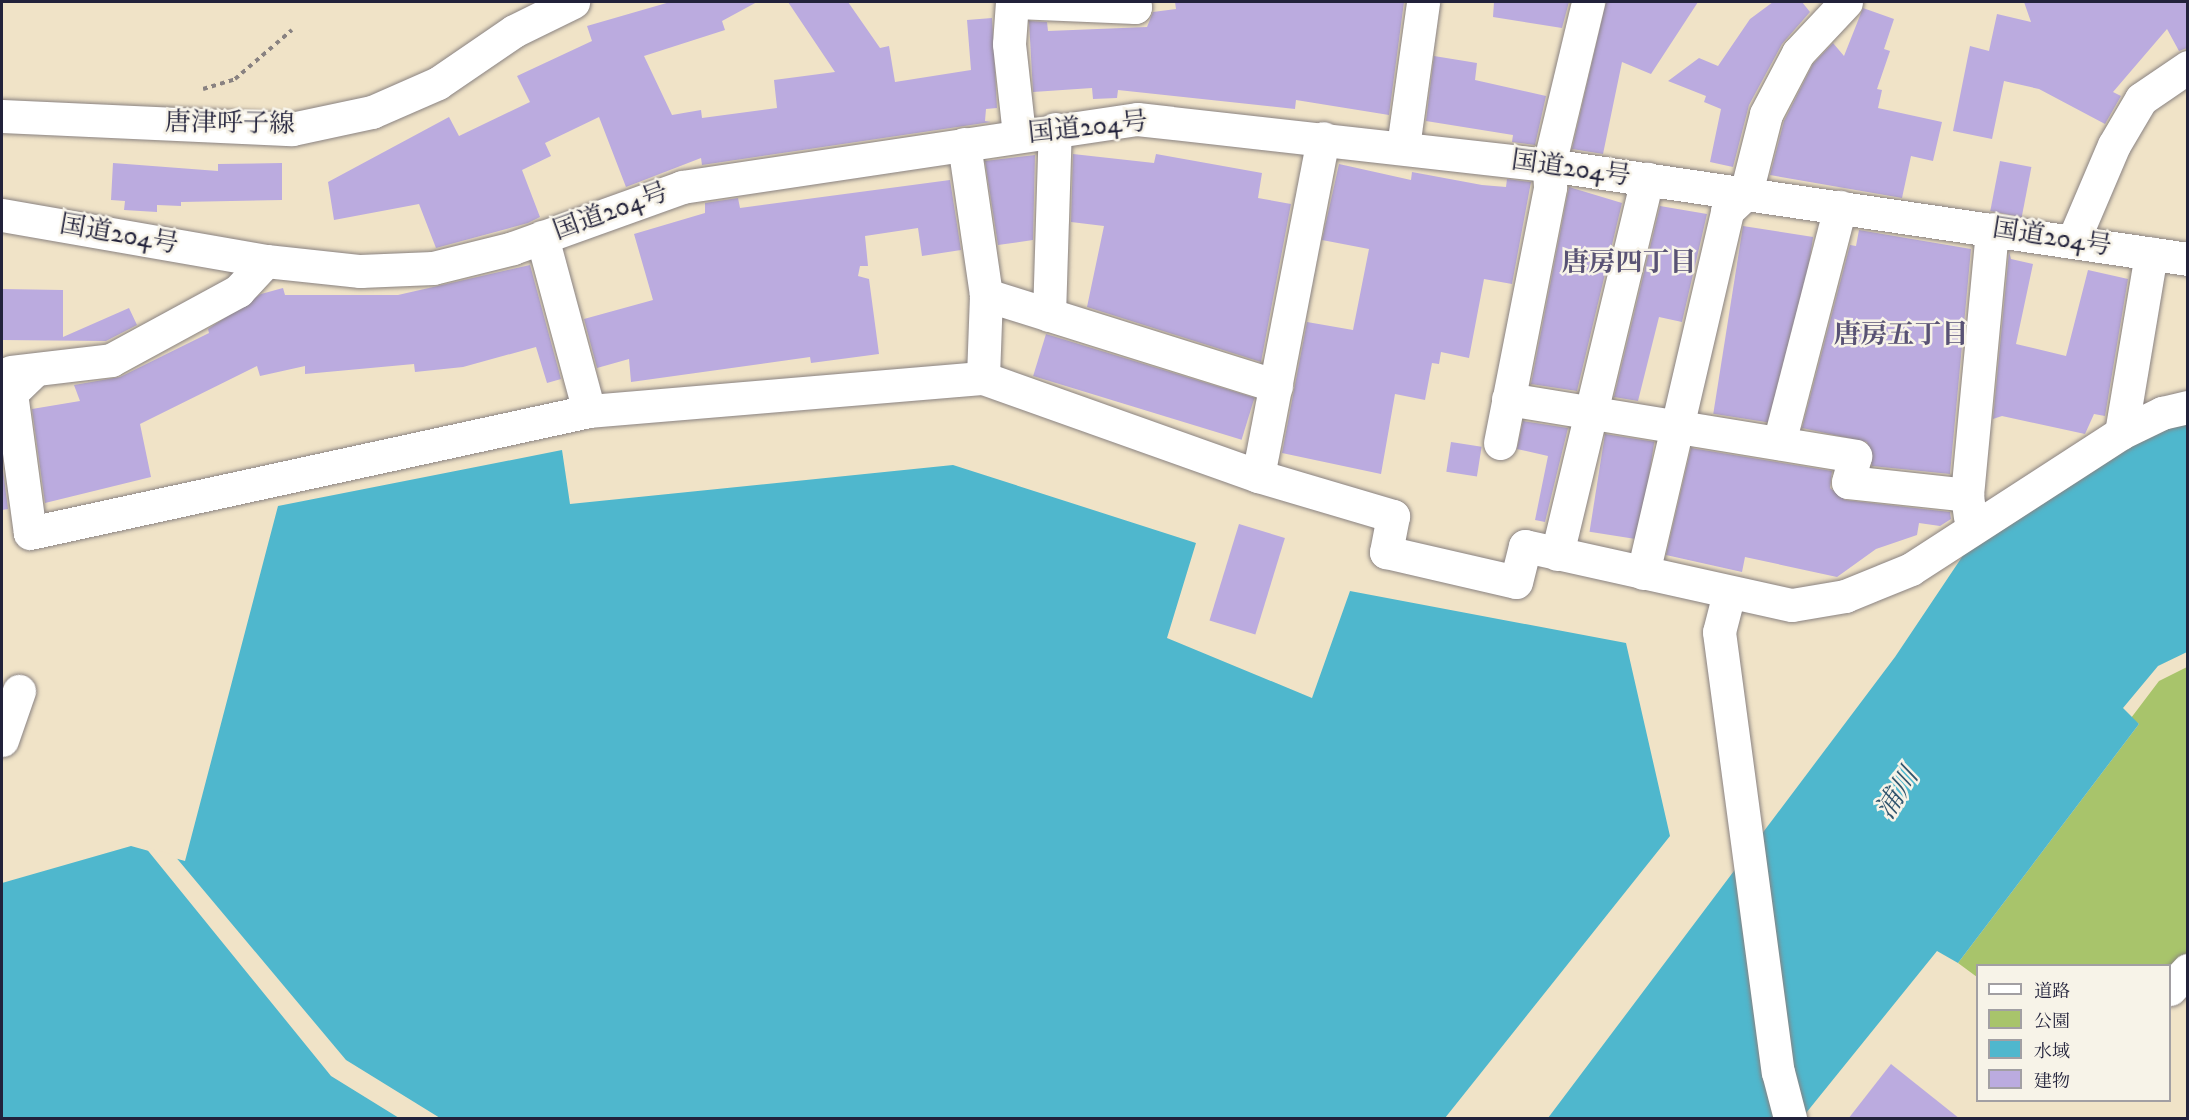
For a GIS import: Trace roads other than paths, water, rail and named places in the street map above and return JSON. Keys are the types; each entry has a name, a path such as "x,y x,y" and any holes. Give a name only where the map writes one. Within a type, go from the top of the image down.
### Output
{"main road":[{"name":"唐津呼子線","path":"2,116 292,129 372,112 438,83 514,32 573,2"},
{"path":"1019,135 1009,44 1014,2 1135,7 1134,2"},
{"path":"1403,147 1424,2"},
{"path":"1500,443 1551,187 1549,165 1587,2"},
{"path":"1643,573 1727,211 1746,193 1766,114 1798,54 1846,2"},
{"path":"2073,241 2114,145 2140,99 2187,67"},
{"name":"国道204号","path":"2,215 267,261 360,271 433,268 542,237 682,187 1055,129 1147,119 1549,165 2187,259"},
{"path":"1049,315 1055,129"},
{"path":"1258,476 1323,138"},
{"path":"964,144 986,295 983,378"},
{"path":"1557,554 1647,179"},
{"path":"1779,443 1840,207"},
{"path":"1971,532 1967,495 1992,229"},
{"path":"542,237 589,411"},
{"path":"2121,433 2151,253"},
{"path":"2,372 111,360 238,291 267,261"},
{"path":"986,295 1276,386"},
{"path":"34,370 11,393 30,533 589,411 983,378 1258,476 1393,516 1386,552 1516,582 1525,546 1729,593 1792,605 1845,596 1911,569 2121,433 2162,412 2187,407"},
{"path":"1508,399 1855,456 1848,482 1967,495"},
{"path":"1729,593 1719,632 1778,1072 1790,1119"},
{"path":"2,740 19,691"},
{"path":"2171,987 2187,970"}],"water":[{"name":"浦川","path":"2187,412 2187,652 2158,666 2123,708 2139,724 1958,963 1937,951 1802,1118 1548,1118 1895,657 1964,554 2160,417"},
{"path":"562,450 570,504 953,465 1196,543 1167,638 1312,698 1350,591 1626,643 1670,836 1445,1118 2,1118 2,883 131,846 185,861 278,506"}],"district":[{"name":"唐房四丁目","path":"1629,264"},
{"name":"唐房五丁目","path":"1901,336"}]}
